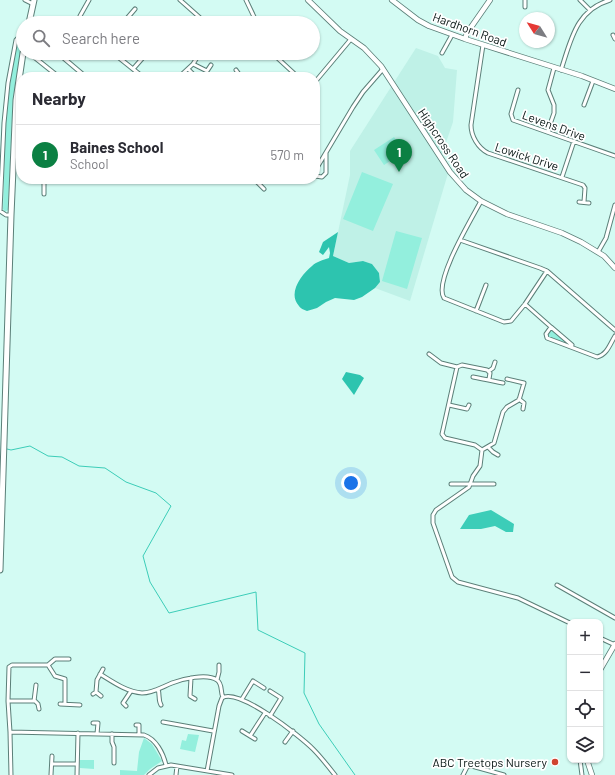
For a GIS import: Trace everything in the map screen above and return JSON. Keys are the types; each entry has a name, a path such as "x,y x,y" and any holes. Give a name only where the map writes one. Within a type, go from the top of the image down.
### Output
{"main road":[{"path":"30,16 33,2"},
{"path":"20,72 22,60"},
{"path":"0,570 10,215 16,100"}],"street":[{"path":"25,0 33,2"},
{"path":"80,16 89,0"},
{"path":"180,0 198,16"},
{"path":"246,0 254,16"},
{"name":"Highcross Road","path":"308,0 340,31 371,54 383,69 451,174 466,190 481,201 507,214 562,233 598,252 608,259 615,268"},
{"name":"Hardhorn Road","path":"392,0 421,22 452,35 615,89"},
{"path":"465,39 467,33 490,0"},
{"path":"525,0 525,7"},
{"path":"580,0 590,10"},
{"path":"561,70 575,28 590,10 610,0"},
{"path":"129,16 135,9"},
{"path":"447,53 443,51 452,35"},
{"path":"611,42 615,39 612,35"},
{"path":"320,76 351,39"},
{"path":"10,215 6,215 0,211 4,123 8,83 16,40"},
{"name":"Lowick Drive","path":"483,45 471,126 473,136 482,149 488,153 583,185 585,188 584,202"},
{"path":"38,60 53,72"},
{"path":"66,60 81,72"},
{"path":"122,60 137,72"},
{"path":"133,69 141,60"},
{"path":"185,72 196,60"},
{"path":"278,60 292,72"},
{"path":"194,64 207,71 211,65"},
{"path":"548,132 554,113 554,107 549,94 549,85 554,68"},
{"path":"188,69 191,72"},
{"path":"320,162 357,100 383,69"},
{"path":"584,105 593,81"},
{"name":"Levens Drive","path":"518,90 511,114 511,118 514,121 615,156"},
{"name":"Levens Drive","path":"516,95 522,96"},
{"path":"562,177 574,141"},
{"path":"320,177 322,177 326,172 326,152"},
{"path":"44,184 44,194"},
{"path":"259,184 264,189"},
{"path":"481,201 450,258 441,294 444,298 506,322 511,321 525,304 547,271"},
{"path":"579,202 589,203"},
{"path":"598,252 606,238 615,205"},
{"path":"460,240 547,271 615,330"},
{"path":"476,311 486,285"},
{"path":"525,304 573,347"},
{"path":"552,327 546,334 547,338 597,357 602,356 605,353 615,336"},
{"path":"428,354 441,363 457,367 462,365 489,371"},
{"path":"428,360 432,357"},
{"path":"489,371 493,368 495,362"},
{"path":"457,367 442,433 443,436 476,445 482,450"},
{"path":"489,371 489,379"},
{"path":"473,377 503,383"},
{"path":"507,379 529,385"},
{"path":"482,450 494,443 503,412 519,399 524,384"},
{"path":"519,399 524,403 523,409"},
{"path":"449,405 467,409"},
{"path":"467,413 469,405"},
{"path":"488,447 493,452 498,454"},
{"path":"482,450 480,466 467,488 436,510 433,515 432,523 452,577 458,582 518,598 567,622"},
{"path":"451,484 494,484"},
{"path":"557,585 615,618"},
{"path":"603,639 615,645 603,665"},
{"path":"11,775 8,701 9,668 11,666 48,665 55,659 69,659"},
{"path":"48,665 55,676 65,679 65,704"},
{"path":"217,680 219,665"},
{"path":"101,696 94,693 96,683 103,669"},
{"path":"100,674 131,690 144,693 191,678 205,677 217,680 221,685 223,697 218,706 207,771"},
{"path":"191,678 189,697 195,699"},
{"path":"242,699 253,682 264,688"},
{"path":"34,700 36,685"},
{"path":"158,689 160,695 157,700 161,705"},
{"path":"123,703 131,690"},
{"path":"270,692 281,698 270,716"},
{"path":"223,697 229,696 242,699 293,731 318,754 335,775"},
{"path":"8,701 34,700 38,704 39,709"},
{"path":"118,703 123,703 126,706"},
{"path":"60,704 80,705"},
{"path":"250,736 265,713"},
{"path":"163,722 213,731"},
{"path":"93,723 98,723 97,734"},
{"path":"136,724 139,725 139,735"},
{"path":"242,731 255,740"},
{"path":"285,742 293,731"},
{"path":"10,732 139,735 148,737 153,741 160,750 166,765"},
{"path":"77,775 78,733"},
{"path":"109,761 114,762 112,734"},
{"path":"51,775 52,756"},
{"path":"580,763 582,775"},
{"path":"588,763 592,775"},
{"path":"52,764 78,764"},
{"path":"149,775 158,768 166,765 232,775"},
{"path":"463,775 468,765 504,775"},
{"path":"176,775 177,766"},
{"path":"196,769 196,775"}],"shaded area":[{"path":"16,48 16,60 19,60 13,98 8,210 5,212 3,209 6,113"},
{"path":"416,48 438,56 445,68 457,70 453,122 441,157 449,170 410,301 375,288 380,282 379,273 372,264 363,261 349,263 333,256 350,175 350,151"},
{"path":"394,137 404,152 384,165 374,150"},
{"path":"362,172 393,184 373,231 343,219"},
{"path":"396,231 422,238 407,289 382,281"},
{"path":"338,232 333,256 349,263 363,261 372,264 379,273 380,282 375,288 362,297 354,300 335,298 317,308 307,311 301,308 296,301 295,290 297,284 308,269 320,261 329,258 329,247 323,255 319,252 323,242"},
{"path":"551,327 573,347 546,336"},
{"path":"346,372 360,375 364,378 354,395 342,379"},
{"path":"491,510 514,524 513,532 506,532 495,526 481,529 460,529 469,515"},
{"path":"188,734 199,735 195,752 180,749 182,740 186,741"},
{"path":"144,738 152,744 162,761 144,775 120,775 120,770 137,771 139,752"},
{"path":"80,760 94,760 94,769 80,768"}],"waterway":[{"path":"7,449 11,450 30,446 48,456 62,457 79,466 105,468 126,482 156,493 171,506 143,556 150,582 169,613 256,592 258,630 305,653 304,693 319,724 355,775"}],"place":[{"name":"Baines School","path":"399,172"},
{"name":"ABC Treetops Nursery","path":"555,762"}]}
